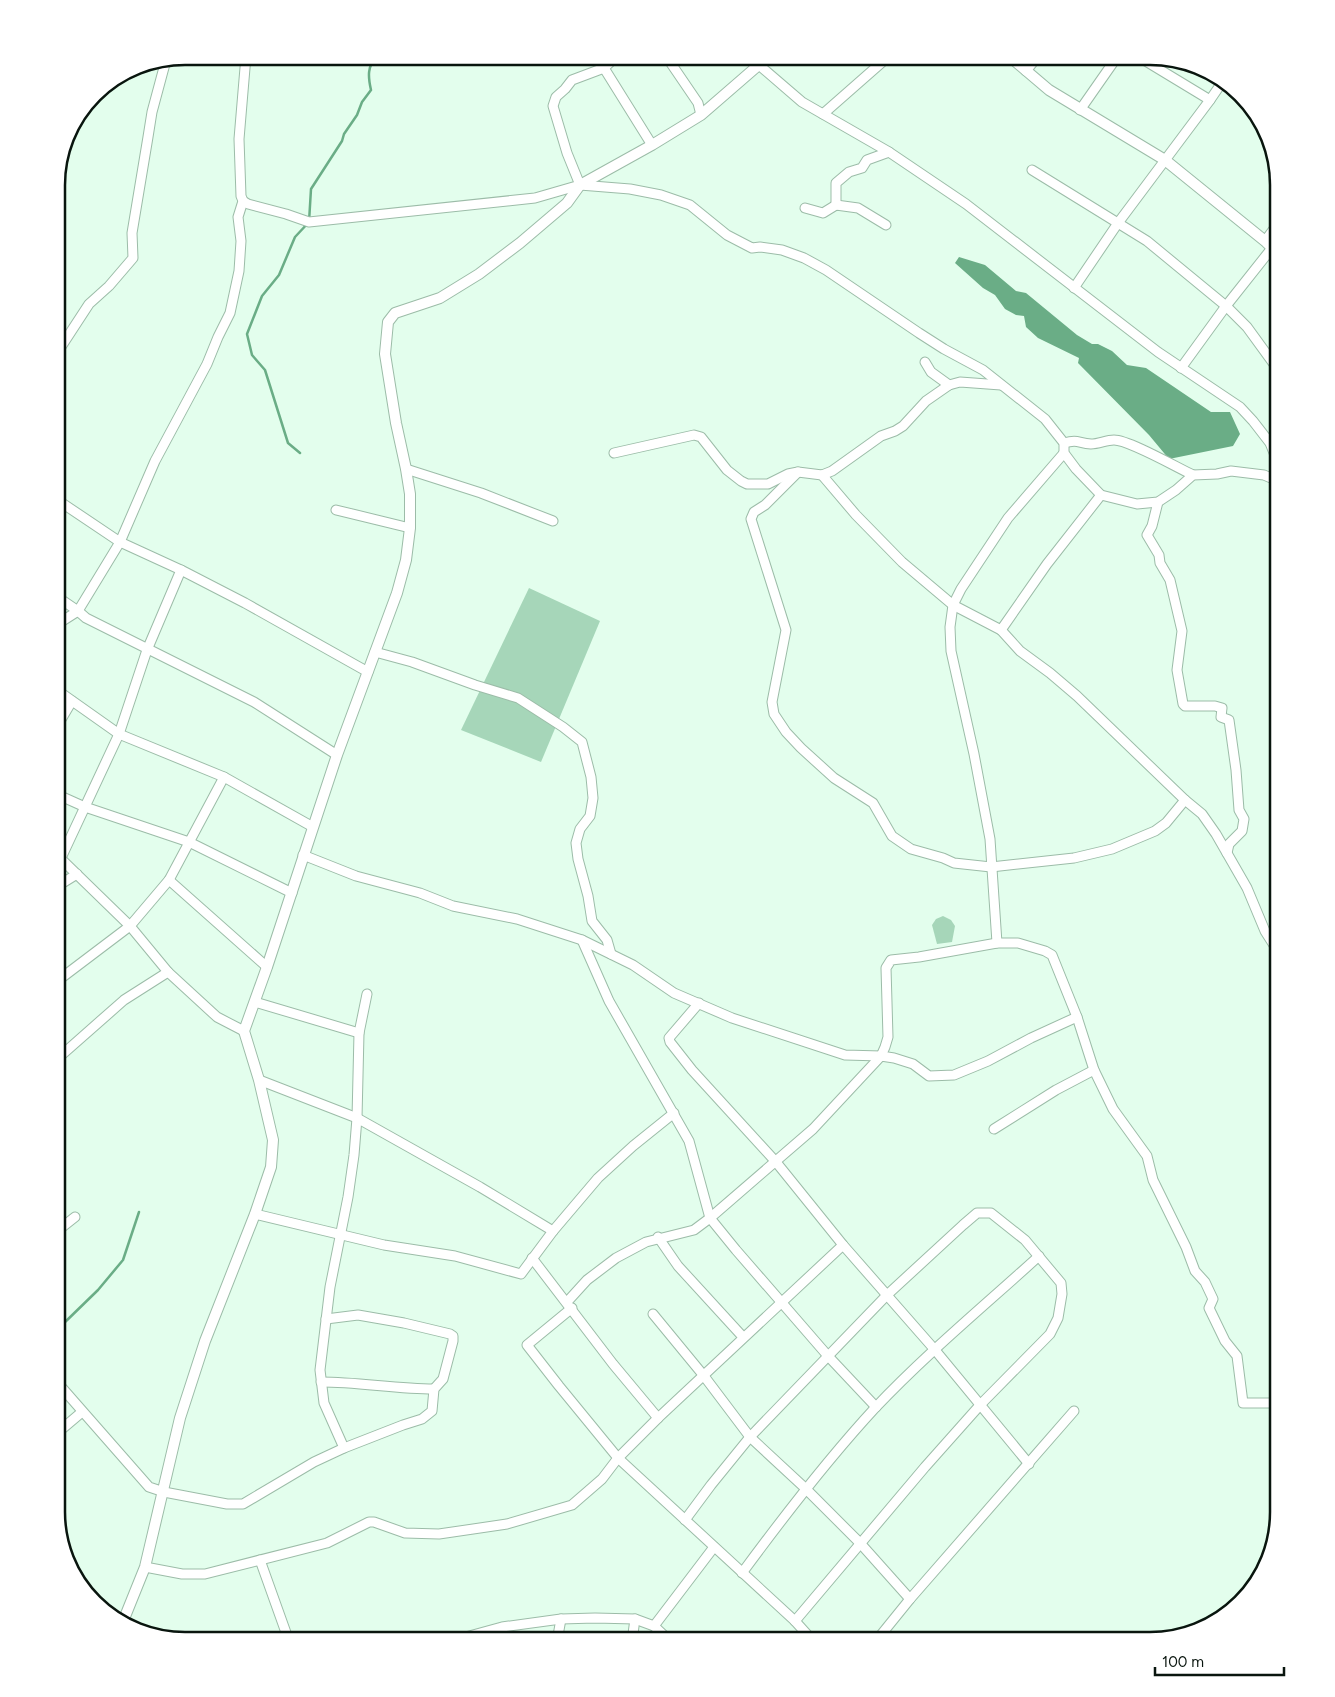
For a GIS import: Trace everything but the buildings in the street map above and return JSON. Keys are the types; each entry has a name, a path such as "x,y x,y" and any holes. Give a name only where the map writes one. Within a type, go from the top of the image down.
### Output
{"street":[{"path":"65,619 78,611 120,542 155,461 230,314 239,271 241,241 238,216 243,201 241,196 239,139 245,65"},
{"path":"580,185 566,154 553,106 556,97 572,80 607,65"},
{"path":"672,65 698,103 701,115"},
{"path":"243,201 309,222 535,198 580,185 652,145 675,135 759,65 802,102 889,152 966,204 1158,352 1240,407 1270,443"},
{"path":"824,114 879,65"},
{"path":"1019,65 1049,90 1165,160 1270,246"},
{"path":"1026,71 1031,65"},
{"path":"1080,110 1111,65"},
{"path":"1154,65 1210,100"},
{"path":"65,340 89,304 110,286 133,258 132,233 152,112 164,67"},
{"path":"604,68 652,145"},
{"path":"1074,288 1118,223 1218,87"},
{"path":"836,205 836,183 849,172 862,168 867,160 889,152"},
{"path":"1032,170 1147,241 1226,306 1246,327 1270,360"},
{"path":"580,185 630,189 660,194 690,205 727,235 752,248 760,247 782,250 804,258 826,270 944,349 983,370 1031,406 1046,419 1064,443 1064,453 1100,495 1137,504 1158,502 1176,490 1192,475"},
{"path":"125,1616 145,1567 180,1418 205,1341 255,1214 271,1167 273,1140 259,1080 244,1031 292,893 336,754 397,593 406,560 410,528 410,494 396,424 386,354 388,322 395,313 440,298 479,274 520,243 567,203 580,185"},
{"path":"806,208 823,213 836,205 858,208 886,225"},
{"path":"1181,368 1226,306 1270,251"},
{"path":"925,362 931,372 949,384"},
{"path":"614,453 694,435 701,437 727,470 747,484 768,484 788,474 798,472 822,475 881,436 896,431 903,426 926,401 949,384 960,382 1001,385"},
{"path":"1064,443 1074,440 1086,444 1096,444 1116,440 1140,449 1192,475 1217,474 1231,470 1270,478"},
{"path":"996,943 990,839 985,807 951,651 950,627 953,605 961,589 1008,518 1064,453"},
{"path":"406,469 481,493 553,521"},
{"path":"798,472 765,505 754,512 751,519 786,630 772,702 774,714 786,732 834,778 874,803 892,836 911,849 954,863 991,867 1074,858 1112,849 1155,831 1166,822 1185,800"},
{"path":"822,475 856,516 902,562 953,605 1001,630 1020,651 1077,696 1202,814 1247,888 1270,939"},
{"path":"1001,630 1047,564 1100,495"},
{"path":"1158,502 1152,526 1146,535 1159,555 1160,562 1170,580 1182,631 1177,670 1182,704 1185,706 1215,706 1222,708 1222,717 1230,720 1239,810 1244,819 1242,831 1229,844 1227,853"},
{"path":"65,505 120,542 181,570 254,608 368,672"},
{"path":"336,510 410,528"},
{"path":"65,845 119,734 147,650 181,570"},
{"path":"65,602 86,618 254,702 336,754"},
{"path":"375,652 412,662 475,685 518,698 563,727 582,742 591,777 593,798 590,816 580,829 576,843 578,860 588,896 592,921 607,940 611,954"},
{"path":"65,697 119,734 224,777 313,827"},
{"path":"65,713 72,701"},
{"path":"65,975 130,926 169,880 224,777"},
{"path":"65,798 85,807 189,842 292,893"},
{"path":"303,855 356,876 420,893 453,906 517,919 582,940 633,964 674,993 732,1018 845,1054 894,1058 913,1064 930,1076 954,1074 988,1061 1031,1038 1077,1018"},
{"path":"65,863 130,926 168,972 217,1017 244,1031"},
{"path":"65,881 77,874"},
{"path":"169,880 267,967"},
{"path":"582,940 609,1001 689,1141 710,1218 828,1356 876,1407"},
{"path":"804,1632 618,1458 527,1345 569,1305 587,1280 616,1258 658,1237 694,1230 813,1129 880,1056 885,1048 888,1037 886,968 892,960 996,943 1018,943 1052,955 1077,1018 1094,1070 1113,1109 1147,1156 1152,1180 1186,1247 1195,1271 1205,1282 1213,1299 1209,1308 1237,1356 1243,1403 1270,1403"},
{"path":"65,1052 124,1000 168,972"},
{"path":"344,1448 324,1403 320,1370 330,1287 348,1197 354,1155 359,1033 367,994"},
{"path":"255,1002 359,1033"},
{"path":"699,1003 669,1038 670,1042 692,1070 776,1162 843,1245 981,1404 1029,1464"},
{"path":"994,1130 1056,1090 1094,1070"},
{"path":"259,1080 357,1118 472,1182 553,1231"},
{"path":"255,1214 384,1245 455,1256 521,1274 553,1231 598,1178 633,1146 674,1113"},
{"path":"685,1520 750,1437 887,1295 977,1213 991,1213 1025,1240 1061,1283 1062,1294 1058,1318 1050,1334 981,1404 860,1543 795,1622"},
{"path":"65,1225 75,1217"},
{"path":"658,1237 678,1266 743,1337"},
{"path":"145,1567 195,1575 327,1543 369,1522 405,1533 439,1534 507,1524 572,1505 602,1479 618,1458 658,1418 843,1245"},
{"path":"742,1573 805,1488 876,1407 935,1350 1039,1256"},
{"path":"532,1258 613,1364 658,1418"},
{"path":"65,1392 149,1487 164,1492 227,1504 244,1504 314,1462 344,1448 422,1419 429,1414 433,1406 434,1389 444,1379 453,1336 404,1323 358,1314 326,1319"},
{"path":"653,1314 704,1376 750,1437 860,1543 910,1599"},
{"path":"321,1382 349,1382 407,1389 434,1389"},
{"path":"883,1632 1074,1411"},
{"path":"65,1426 82,1412"},
{"path":"654,1626 714,1547"},
{"path":"260,1560 286,1632"},
{"path":"484,1632 502,1627 561,1619 635,1619 654,1626 660,1632"},
{"path":"559,1632 561,1619"},
{"path":"633,1632 635,1619"}],"shaded area":[{"path":"959,257 985,265 1016,291 1026,293 1077,335 1092,344 1098,344 1112,351 1127,365 1146,368 1211,412 1230,412 1240,434 1233,446 1169,459 1149,435 1078,363 1079,358 1038,338 1026,327 1024,316 1016,315 1005,309 995,295 983,288 955,263"},
{"path":"529,588 600,621 541,762 461,730"},
{"path":"943,916 951,920 955,926 952,942 937,944 932,925 936,919"}],"waterway":[{"path":"300,453 288,443 265,370 252,355 247,334 262,296 279,275 295,237 309,222 311,189 342,141 362,102 371,90 369,81 371,65"},
{"path":"65,1322 98,1290 123,1260 139,1212"}]}
